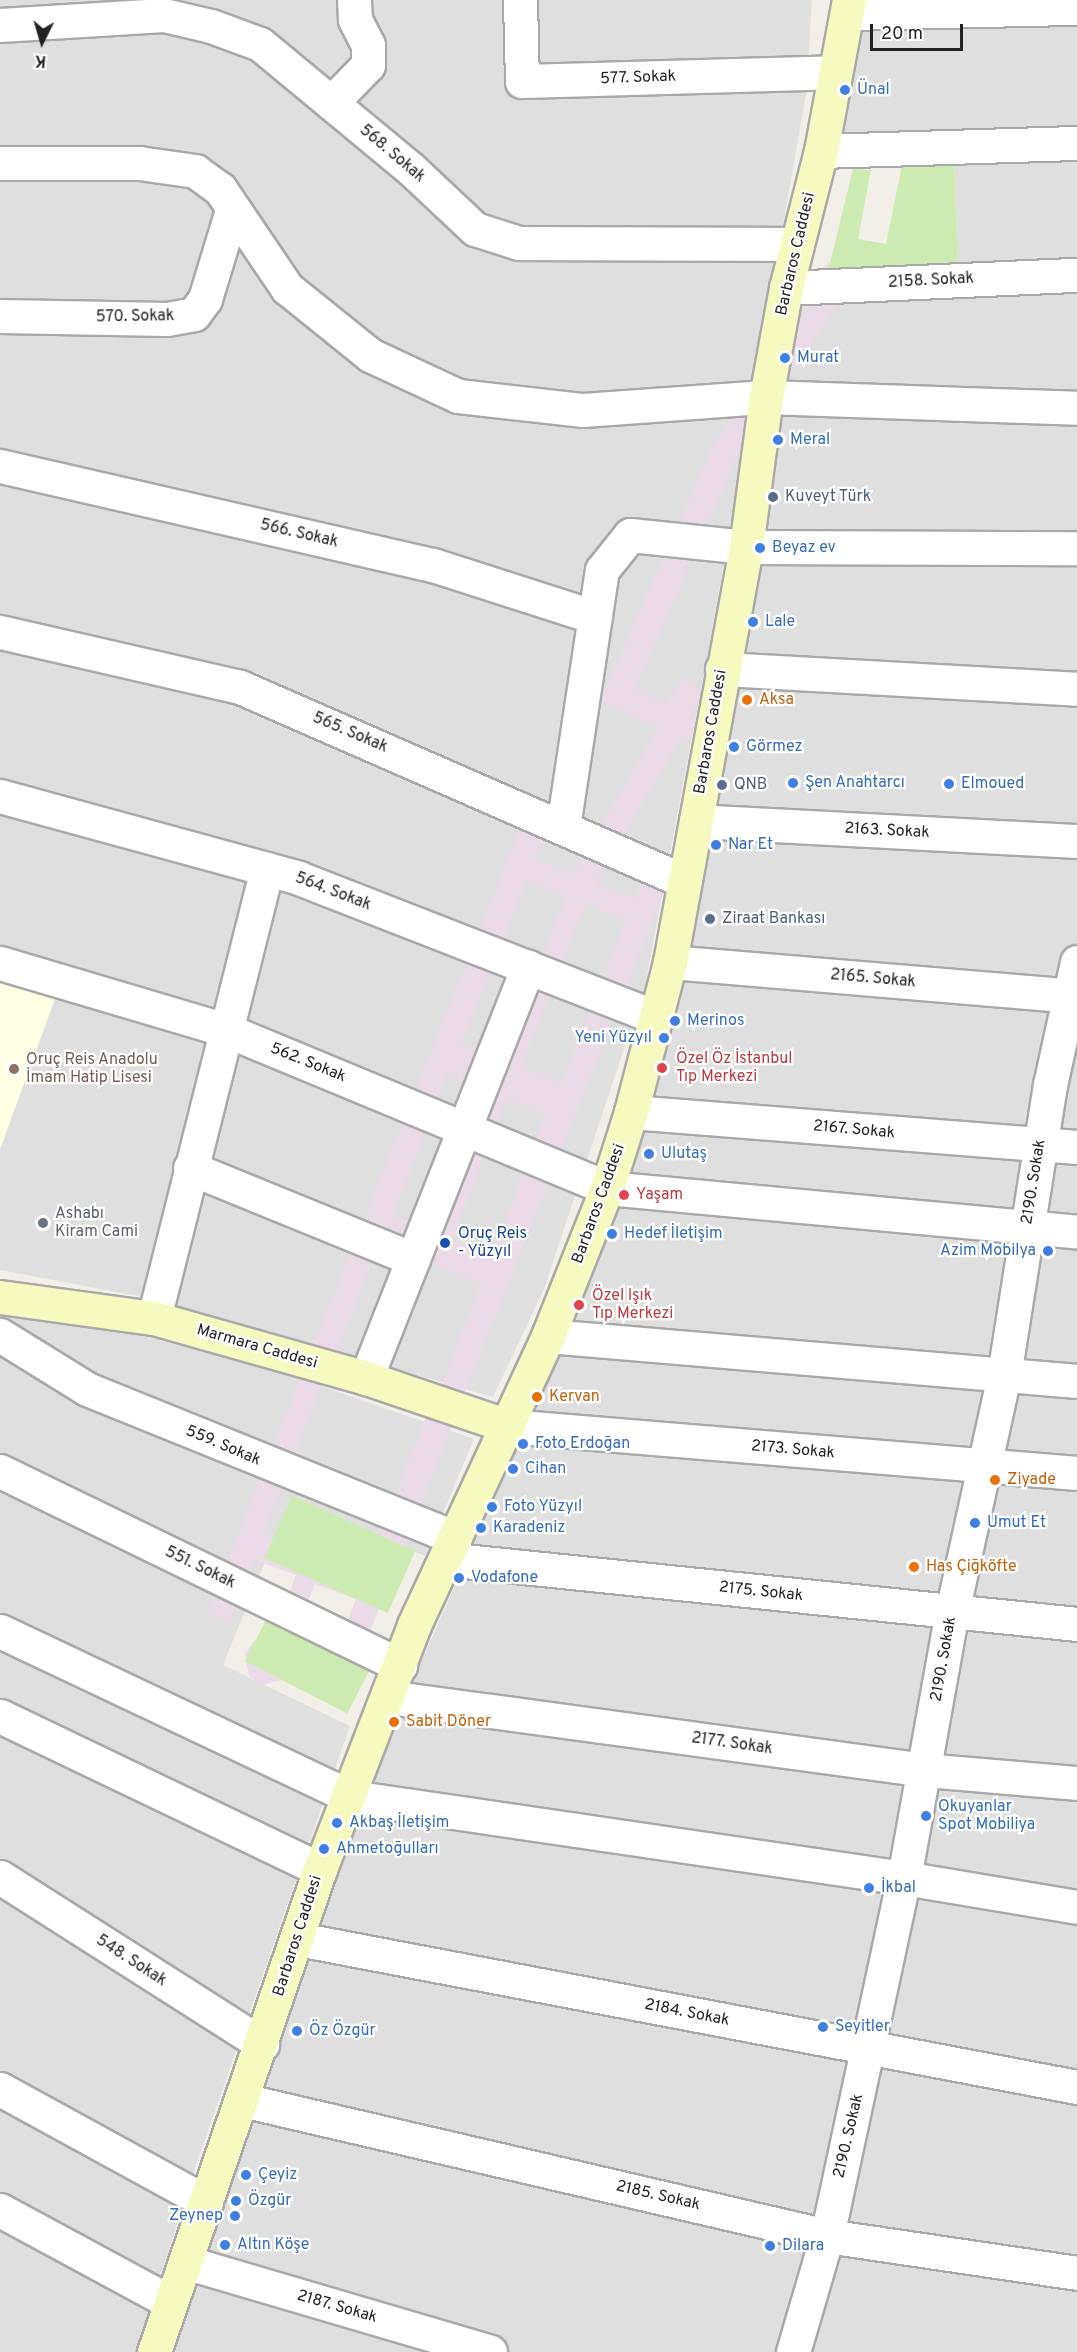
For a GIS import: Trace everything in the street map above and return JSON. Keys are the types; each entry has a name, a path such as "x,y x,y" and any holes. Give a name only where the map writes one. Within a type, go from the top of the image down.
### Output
{"main road":[{"name":"Barbaros Caddesi","path":"154,2352 262,2044 320,1869 351,1797 400,1665 450,1549 548,1336 607,1188 632,1112 670,962 746,547 766,397 786,288 821,151 849,6"},
{"name":"Marmara Caddesi","path":"0,1297 154,1318 366,1378 508,1426"}],"street":[{"path":"331,103 368,65 368,45 355,19 354,0"},
{"name":"577. Sokak","path":"520,0 522,81 835,72"},
{"path":"849,6 1077,8"},
{"name":"568. Sokak","path":"0,25 81,10 164,15 211,26 260,44 475,229 519,243 797,244"},
{"path":"821,151 1077,143"},
{"path":"0,163 139,163 195,171 220,189 232,210 287,288 370,355 458,396 583,410 766,397 1077,408"},
{"name":"570. Sokak","path":"0,316 167,319 194,314 206,299 232,210"},
{"name":"2158. Sokak","path":"786,288 1077,274"},
{"name":"566. Sokak","path":"0,465 433,565 595,617"},
{"path":"563,827 602,570 630,535 746,547 1077,548"},
{"name":"565. Sokak","path":"0,632 240,687 685,881"},
{"path":"722,669 1077,689"},
{"name":"564. Sokak","path":"0,796 267,869 656,1017"},
{"name":"2163. Sokak","path":"696,821 1077,841"},
{"path":"154,1318 189,1168 267,869"},
{"name":"2165. Sokak","path":"670,962 1074,996"},
{"name":"2190. Sokak","path":"792,2352 827,2235 904,1878 952,1612 982,1466 1004,1375 1040,1145 1074,996 1077,962"},
{"name":"562. Sokak","path":"0,963 226,1030 465,1127 607,1188 1077,1232"},
{"path":"366,1378 528,967"},
{"name":"2167. Sokak","path":"632,1112 1077,1148"},
{"path":"189,1168 413,1259"},
{"name":"559. Sokak","path":"0,1335 87,1389 450,1549"},
{"path":"548,1336 1077,1381"},
{"name":"2173. Sokak","path":"508,1426 1077,1473"},
{"name":"551. Sokak","path":"0,1471 400,1665"},
{"name":"2175. Sokak","path":"450,1549 952,1612 1077,1624"},
{"path":"0,1632 351,1797 904,1878 1077,1907"},
{"name":"2177. Sokak","path":"388,1697 925,1770 1077,1783"},
{"path":"0,1716 320,1869"},
{"name":"548. Sokak","path":"0,1877 262,2044"},
{"name":"2184. Sokak","path":"298,1939 1077,2088"},
{"path":"0,2089 206,2202"},
{"name":"2185. Sokak","path":"242,2100 827,2235 1077,2273"},
{"path":"0,2210 170,2302"},
{"name":"2187. Sokak","path":"184,2262 490,2352"}],"shaded area":[{"path":"0,0 812,0 806,94 713,625 645,986 544,1289 493,1397 149,1298 0,1270 0,1149 58,991 0,974"},
{"path":"863,0 1077,0 1077,2352 164,2352 374,1768 557,1357 629,1160 682,983 727,744 807,272 958,266 954,159 833,161"},
{"path":"833,260 856,297 835,308 737,456 635,689 667,704 682,679 705,691 690,716 697,721 687,742 680,739 595,883 635,899 647,868 670,877 355,1669 332,1659 356,1599 315,1584 289,1648 285,1679 262,1685 249,1676 245,1654 254,1641 271,1637 296,1575 254,1560 229,1622 207,1613 522,824 545,833 534,859 573,874 658,728 600,701 714,444 816,298 814,274","holes":["526,881 566,897 501,1060 461,1044","585,904 626,920 561,1083 521,1067","446,1075 486,1090 432,1232 393,1216","506,1098 546,1114 492,1256 452,1239","379,1243 481,1283 439,1393 337,1353","326,1374 428,1413 364,1573 263,1533"]},
{"name":"Oruç Reis Anadolu İmam Hatip Lisesi","path":"0,974 58,990 0,1149"},
{"path":"0,1307 70,1317 280,1372 474,1439 425,1556 292,1496 223,1665 350,1726 198,2159 136,2352 0,2352"}],"green space":[{"path":"954,159 958,266 828,271 853,169 871,170 858,239 886,244 903,160"},
{"path":"292,1496 415,1551 388,1613 264,1558"},
{"path":"269,1614 371,1666 347,1713 245,1661"}],"place":[{"name":"Ünal","path":"845,90"},
{"name":"Murat","path":"785,358"},
{"name":"Meral","path":"778,440"},
{"name":"Kuveyt Türk","path":"773,497"},
{"name":"Beyaz ev","path":"760,548"},
{"name":"Lale","path":"753,622"},
{"name":"Aksa","path":"747,700"},
{"name":"Görmez","path":"734,747"},
{"name":"Şen Anahtarcı","path":"793,783"},
{"name":"Elmoued","path":"949,784"},
{"name":"QNB","path":"722,785"},
{"name":"Nar Et","path":"716,845"},
{"name":"Ziraat Bankası","path":"710,919"},
{"name":"Merinos","path":"675,1021"},
{"name":"Yeni Yüzyıl","path":"664,1038"},
{"name":"Özel Öz İstanbul Tıp Merkezi","path":"662,1068"},
{"name":"Oruç Reis Anadolu İmam Hatip Lisesi","path":"14,1069"},
{"name":"Ulutaş","path":"649,1154"},
{"name":"Yaşam","path":"624,1195"},
{"name":"Ashabı Kiram Cami","path":"43,1223"},
{"name":"Hedef İletişim","path":"612,1234"},
{"name":"Oruç Reis - Yüzyıl","path":"445,1243"},
{"name":"Azim Mobilya","path":"1048,1251"},
{"name":"Özel Işık Tıp Merkezi","path":"579,1305"},
{"name":"Kervan","path":"537,1397"},
{"name":"Foto Erdoğan","path":"523,1444"},
{"name":"Cihan","path":"513,1469"},
{"name":"Ziyade","path":"995,1480"},
{"name":"Foto Yüzyıl","path":"492,1507"},
{"name":"Umut Et","path":"975,1523"},
{"name":"Karadeniz","path":"481,1528"},
{"name":"Has Çiğköfte","path":"914,1567"},
{"name":"Vodafone","path":"459,1578"},
{"name":"Sabit Döner","path":"394,1722"},
{"name":"Okuyanlar Spot Mobiliya","path":"926,1816"},
{"name":"Akbaş İletişim","path":"337,1823"},
{"name":"Ahmetoğulları","path":"324,1849"},
{"name":"İkbal","path":"869,1888"},
{"name":"Seyitler","path":"823,2027"},
{"name":"Öz Özgür","path":"297,2031"},
{"name":"Çeyiz","path":"246,2175"},
{"name":"Özgür","path":"236,2201"},
{"name":"Zeynep","path":"235,2216"},
{"name":"Altın Köşe","path":"225,2245"},
{"name":"Dilara","path":"770,2246"}]}
